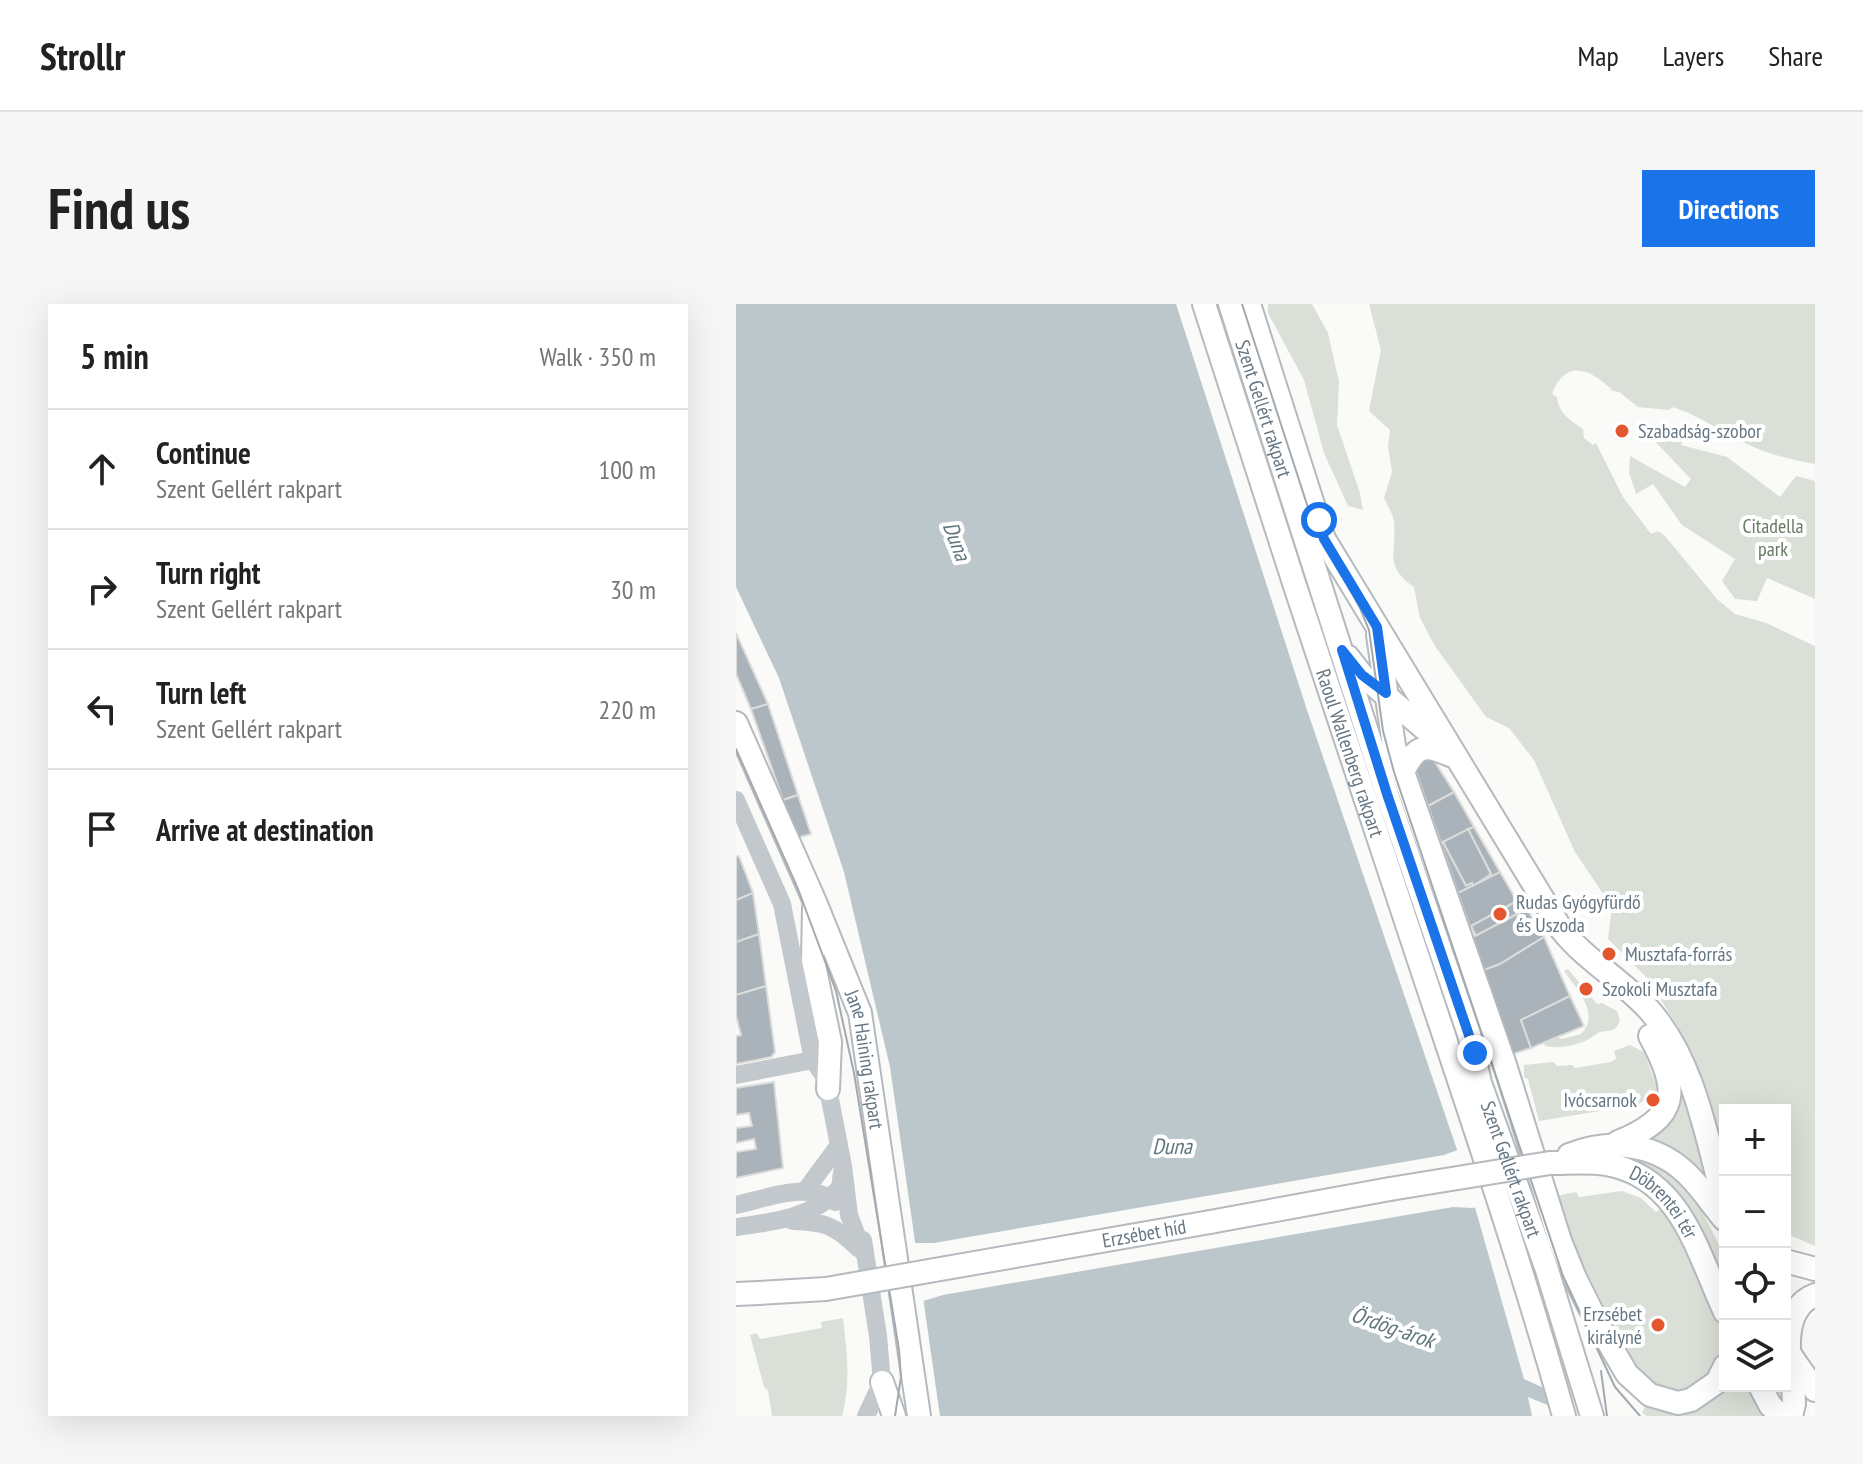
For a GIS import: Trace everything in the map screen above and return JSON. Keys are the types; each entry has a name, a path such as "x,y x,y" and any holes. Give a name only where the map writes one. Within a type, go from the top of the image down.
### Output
{"main road":[{"name":"Raoul Wallenberg rakpart","path":"1204,304 1329,692 1500,1203 1564,1416"},
{"name":"Szent Gellért rakpart","path":"1230,304 1387,794 1469,1034 1480,1083 1538,1243 1592,1416"},
{"name":"Szent Gellért rakpart","path":"1249,304 1324,539 1561,929 1656,1019 1681,1065 1705,1124 1719,1181"},
{"name":"Szent Gellért rakpart","path":"1377,627 1394,746 1575,1278 1627,1374 1650,1395 1678,1403 1703,1394 1719,1378"},
{"name":"Szent Gellért rakpart","path":"1342,650 1362,675 1455,757"},
{"name":"Jane Haining rakpart","path":"736,723 860,1013 919,1416"},
{"path":"1403,772 1413,754 1426,747 1455,757"},
{"path":"815,902 812,919 813,960 830,1042 828,1089"},
{"path":"1550,1163 1645,1132 1666,1109 1671,1084 1655,1044 1623,986"},
{"path":"1613,1144 1639,1147 1673,1163 1692,1179 1719,1213"},
{"name":"Erzsébet híd","path":"736,1294 826,1289 1550,1163"},
{"name":"Döbrentei tér","path":"1550,1163 1608,1164 1653,1182 1676,1208 1719,1299"},
{"path":"1791,1263 1815,1269"},
{"path":"1791,1326 1796,1310 1815,1295"},
{"path":"1791,1355 1815,1390"},
{"path":"1791,1378 1794,1404 1791,1416"},
{"path":"882,1382 894,1416"},
{"path":"1764,1399 1781,1416"}],"street":[{"path":"736,800 782,904 813,1060 825,1077 828,1089 849,1215 863,1252"},
{"path":"736,1075 813,1060"},
{"path":"805,1191 839,1145"},
{"path":"786,1221 830,1198 840,1188 843,1166"},
{"path":"843,1166 852,1173 861,1210 863,1252 878,1336 882,1382 866,1416"},
{"path":"736,1205 805,1191 830,1198 849,1215"},
{"path":"736,1227 786,1221 820,1222 835,1227 863,1252"}],"green space":[{"path":"1268,304 1312,304 1328,333 1339,382 1337,425 1363,510 1348,506 1324,453 1304,380 1268,313"},
{"path":"1369,304 1815,304 1815,464 1755,448 1672,407 1669,410 1638,407 1588,373 1572,371 1564,375 1552,394 1557,397 1566,416 1583,429 1584,438 1593,445 1596,443 1623,497 1651,534 1658,531 1665,536 1717,599 1735,614 1766,623 1815,646 1815,1246 1791,1236 1791,1104 1719,1104 1719,1133 1678,1027 1647,978 1608,939 1612,907 1575,852 1534,760 1509,728 1486,717 1435,646 1420,618 1414,587 1395,565 1394,522 1384,498 1392,472 1388,446 1390,430 1369,411 1381,350"},
{"name":"Citadella park","path":"1662,426 1686,427 1681,445 1727,457 1780,497 1796,476 1815,481 1815,599 1767,578 1757,601 1735,599 1722,581 1735,559 1682,525 1653,484 1636,494 1629,472 1630,456 1685,487 1691,479 1647,433"},
{"path":"1568,969 1597,1004 1602,1003 1617,1011 1620,1020 1615,1029 1600,1032 1578,1043 1561,1047 1545,1046 1542,1037 1550,1033 1561,1039 1581,1034 1587,1026 1588,1010 1564,971"},
{"path":"1630,1045 1644,1052 1656,1093 1650,1089 1637,1105 1539,1121 1528,1079 1524,1077 1524,1065 1554,1062 1557,1066 1572,1065 1575,1068 1611,1062 1616,1059 1614,1051"},
{"path":"1682,1089 1701,1147 1707,1181 1678,1153 1653,1139 1672,1119 1677,1107 1678,1090"},
{"path":"1626,1156 1639,1156 1667,1170 1695,1198 1719,1244 1719,1275 1689,1211 1663,1178 1646,1165"},
{"path":"1622,1191 1641,1198 1656,1212 1663,1208 1719,1322 1719,1392 1785,1392 1783,1416 1647,1416 1642,1413 1654,1389 1627,1362 1578,1259 1556,1196 1576,1192 1579,1197"},
{"path":"843,1318 847,1379 842,1416 772,1416 768,1390 764,1387 750,1335 757,1333 760,1339 822,1328 821,1322"}],"water":[{"name":"Duna","path":"736,304 1176,304 1307,710 1466,1176 1524,1379 1546,1389 1550,1406 1528,1397 1532,1416 940,1416 890,1067 844,872 779,678 736,587"}],"pier":[{"path":"1460,1149 1478,1206 1473,1208 1453,1207 943,1295 920,1302 913,1243 934,1243 1444,1155"}],"building":[{"path":"736,633 768,704 751,709 736,674"},
{"path":"768,704 798,795 783,800 751,709"},
{"path":"1424,757 1433,759 1454,792 1428,806 1416,771"},
{"path":"1454,792 1474,827 1441,843 1428,806"},
{"path":"798,795 811,834 796,838 783,800"},
{"path":"1474,827 1500,872 1486,880 1485,877 1491,874 1468,829"},
{"path":"1468,829 1491,874 1473,886 1472,883 1466,886 1443,842"},
{"path":"1443,842 1466,886 1472,883 1473,886 1458,893"},
{"path":"739,856 753,893 736,900 736,857"},
{"path":"1500,872 1517,901 1470,927 1458,893"},
{"path":"753,893 759,934 736,942 736,900"},
{"path":"1517,901 1522,911 1476,936 1471,926"},
{"path":"1527,909 1544,937 1500,964 1484,970 1473,937"},
{"path":"759,934 766,986 736,995 736,942"},
{"path":"1544,937 1570,996 1521,1020 1531,1048 1513,1054 1484,970 1500,964"},
{"path":"766,986 775,1052 771,1057 736,1064 736,1036 741,1035 736,1016 736,995"},
{"path":"1570,996 1584,1026 1531,1048 1521,1020"},
{"path":"774,1082 783,1168 736,1178 736,1152 756,1149 754,1139 736,1143 736,1128 752,1126 749,1113 736,1115 736,1088"}],"tram line":[{"path":"1242,304 1312,520 1369,630 1383,731 1394,772 1563,1276 1615,1387 1640,1416"},
{"path":"736,749 798,889 836,991 854,1073 899,1350 901,1377 895,1416"},
{"path":"1601,1371 1607,1416"}],"place":[{"name":"Szabadság-szobor","path":"1622,431"},
{"name":"Rudas Gyógyfürdő és Uszoda","path":"1500,914"},
{"name":"Musztafa-forrás","path":"1609,954"},
{"name":"Szokoli Musztafa","path":"1586,989"},
{"name":"Ivócsarnok","path":"1653,1100"},
{"name":"Erzsébet királyné","path":"1658,1325"}],"route":[{"path":"1319,520 1324,539 1377,627 1386,693 1362,675 1342,650 1475,1053"}],"water label":[{"name":"Ördög-árok","path":"1393,1327"}]}
